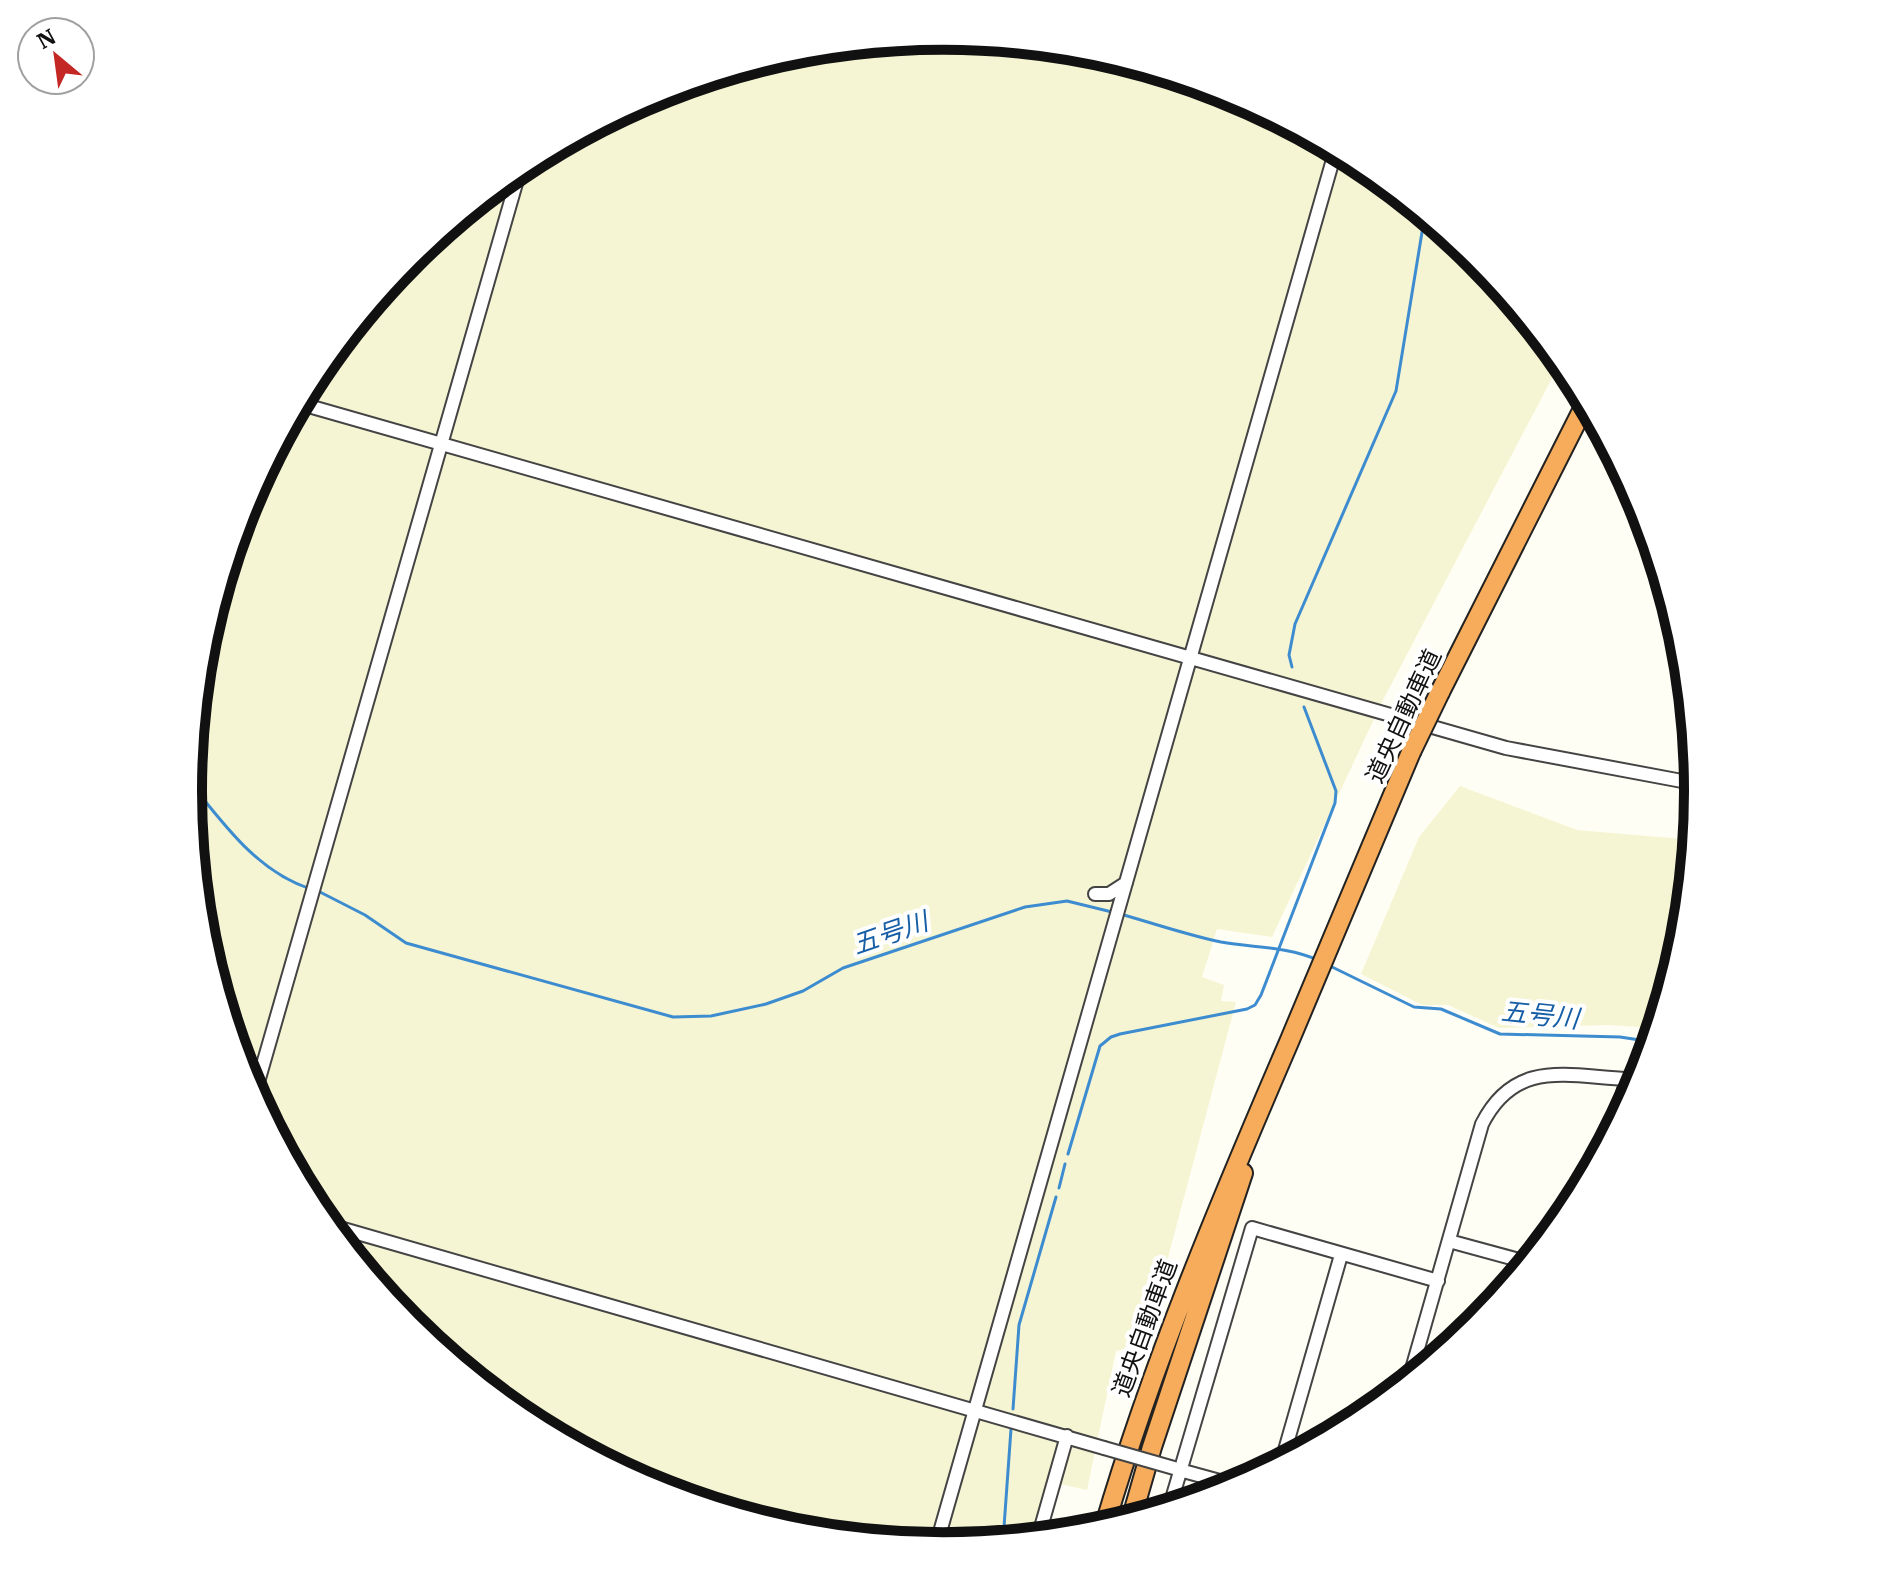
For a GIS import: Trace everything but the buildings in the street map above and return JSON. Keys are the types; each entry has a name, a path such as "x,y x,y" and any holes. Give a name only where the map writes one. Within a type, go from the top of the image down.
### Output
{"highway":[{"name":"道央自動車道","path":"1108,1514 1130,1440 1178,1305 1411,752 1581,413"},
{"name":"道央自動車道","path":"1134,1508 1281,1061"}],"street":[{"path":"940,1533 1333,161"},
{"path":"259,1078 515,187"},
{"path":"310,407 1506,748 1685,781"},
{"path":"1095,894 1109,894 1126,883"},
{"path":"1413,1365 1482,1124 1501,1094 1528,1077 1544,1074 1627,1079"},
{"path":"1171,1497 1177,1469 1252,1228 1438,1281"},
{"path":"346,1230 1218,1480"},
{"path":"1449,1241 1518,1260"},
{"path":"1285,1449 1341,1255"},
{"path":"1041,1527 1067,1436"}],"green space":[{"path":"944,50 1040,56 1135,75 1227,106 1314,149 1395,203 1468,267 1532,340 1555,373 1382,702 1272,937 1217,929 1202,977 1224,985 1221,1001 1236,1002 1145,1344 1116,1351 1087,1490 1051,1482 1036,1527 944,1533 847,1527 799,1519 705,1494 660,1477 573,1434 492,1380 419,1316 386,1280 355,1243 301,1162 258,1075 241,1030 216,936 208,888 202,792 204,743 208,695 227,600 241,553 278,464 301,421 355,340 419,267 455,234 492,203 573,149 660,106 705,89 799,64 847,56"},
{"path":"1460,786 1577,830 1683,839 1671,936 1647,1027 1608,1025 1499,1028 1448,1005 1422,1005 1361,974 1419,837"}],"waterway":[{"path":"1292,667 1289,655 1295,624 1396,391 1423,226"},
{"path":"1068,1154 1100,1046 1120,1034 1247,1009 1255,1005 1261,995 1335,803 1336,791 1304,707"},
{"name":"五号川","path":"202,797 228,829 258,858 274,871 311,889"},
{"name":"五号川","path":"318,891 365,915 406,943 673,1017 711,1016 766,1004 803,991 843,968 1025,907 1067,901 1112,912"},
{"name":"五号川","path":"1120,914 1208,939 1282,950 1318,960"},
{"name":"五号川","path":"1328,965 1414,1007 1441,1009 1500,1034 1642,1040"},
{"path":"1059,1188 1065,1164"},
{"path":"1013,1409 1019,1325 1056,1197"},
{"path":"1004,1530 1011,1429"}]}
